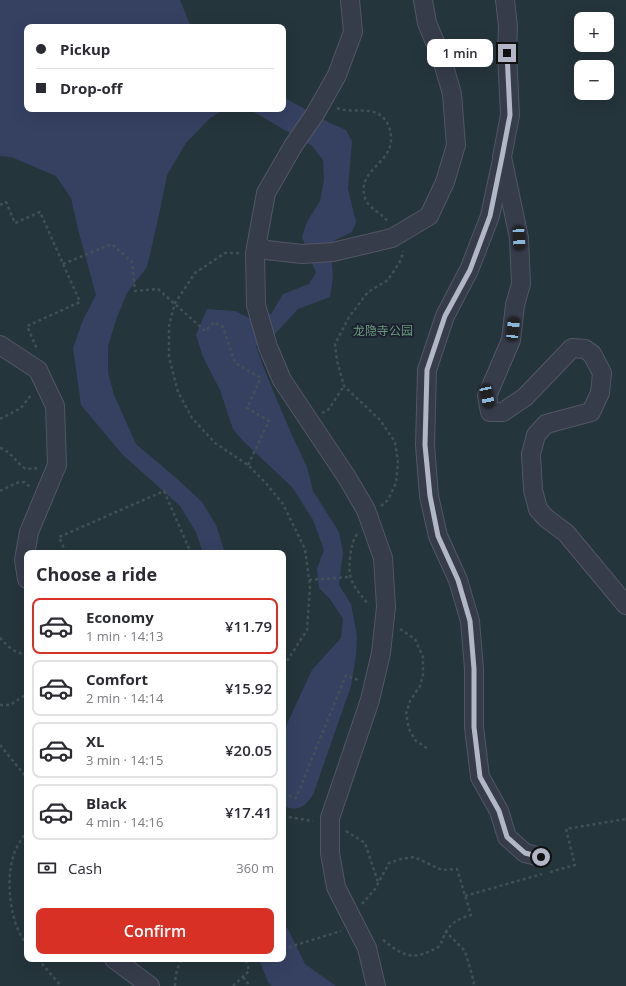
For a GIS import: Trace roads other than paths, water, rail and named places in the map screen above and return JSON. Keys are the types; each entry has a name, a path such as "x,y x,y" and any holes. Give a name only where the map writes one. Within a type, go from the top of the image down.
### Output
{"street":[{"path":"350,0 353,32 337,75 319,109 293,146 266,193 257,249 256,305 268,347 282,380 348,479 369,517 383,558 386,607 381,653 373,686 330,818 330,853 336,887 367,948 376,986"},
{"path":"257,249 302,254 333,252 370,245 392,238 429,216 445,182 456,145 452,94 442,59 427,23 423,0"},
{"path":"505,0 508,26 507,53 510,115 490,216 470,270 445,316 427,370 425,445 430,496 438,536 458,580 470,621 474,669 474,727 480,777 499,811 507,837 525,853 541,857"},
{"path":"502,157 519,238 521,284 515,305 511,340 487,396 490,412 503,412 525,397 572,348 585,349 592,354 602,373 600,393 591,412 546,424 536,435 531,454 533,490 538,509 546,518 566,533 626,605"},
{"path":"0,345 38,370 55,406 57,465 29,532 26,550"},
{"path":"118,962 150,986"}],"water":[{"path":"0,0 180,0 190,24 24,24 24,112 220,112 209,119 186,143 167,175 147,267 127,293 117,317 108,346 108,373 114,395 136,444 202,502 216,525 224,550 202,550 196,532 180,506 123,455 81,405 73,348 83,320 96,295 71,198 56,176 11,157 0,156"},
{"path":"286,99 330,123 346,130 352,141 348,189 356,222 352,232 335,240 330,246 333,276 330,297 298,309 275,334 256,346 266,374 307,467 313,491 339,532 343,552 339,585 351,604 357,636 356,655 351,686 313,795 307,803 301,807 289,808 286,807 286,726 312,670 341,638 343,619 330,599 319,588 317,569 324,550 313,520 292,487 243,441 233,429 220,390 203,357 196,335 207,309 235,311 251,319 271,314 283,294 309,284 316,273 302,237 307,222 320,201 324,179 323,160 312,146 254,112 286,112"},
{"path":"286,927 305,964 336,986 272,986 268,982 260,962 286,962"}],"park label":[{"name":"龙隐寺公园","path":"383,331"}]}
